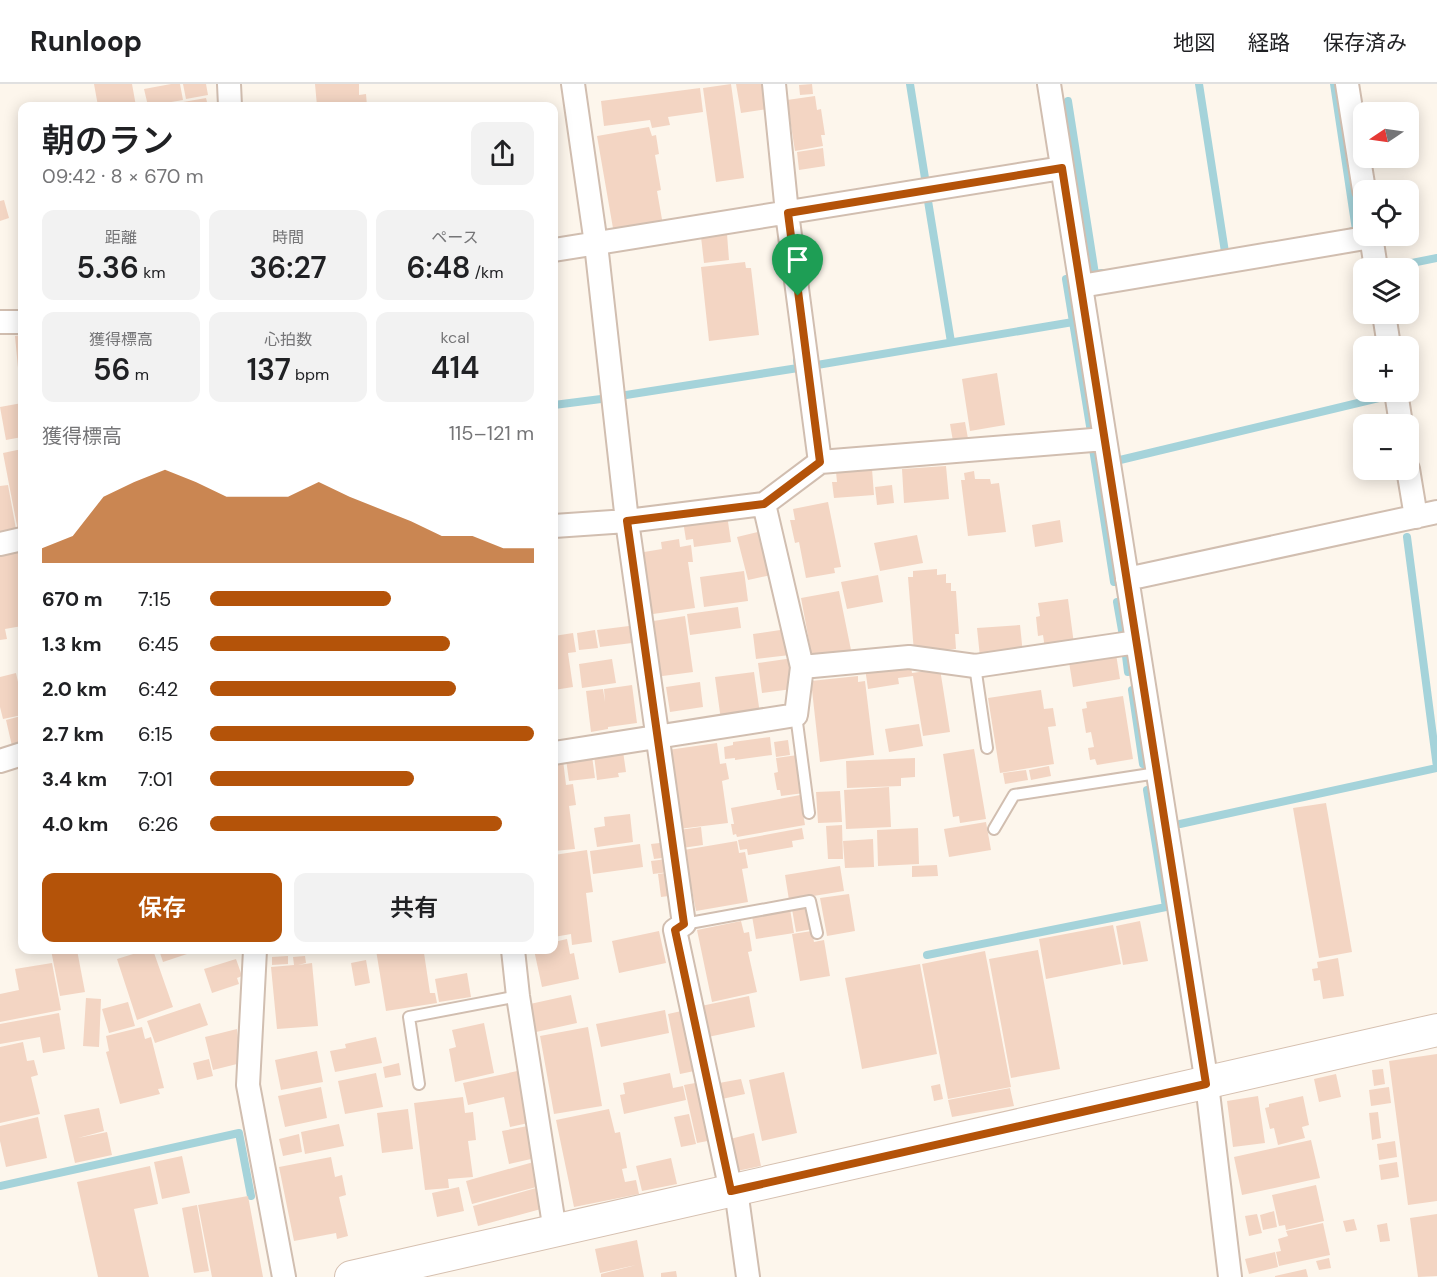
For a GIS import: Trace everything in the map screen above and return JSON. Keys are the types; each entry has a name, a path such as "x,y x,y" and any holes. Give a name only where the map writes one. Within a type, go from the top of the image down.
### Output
{"street":[{"path":"229,84 230,102"},
{"path":"573,84 596,244 627,521 684,924 675,930 734,1190 748,1277"},
{"path":"774,84 820,462"},
{"path":"1347,84 1362,180"},
{"path":"1053,85 1062,168 1206,1084 1230,1277"},
{"path":"558,249 1062,168"},
{"path":"1081,286 1353,239"},
{"path":"0,322 18,322"},
{"path":"558,526 627,521 764,504 820,462 1105,439"},
{"path":"1127,579 1427,514 1413,480"},
{"path":"558,752 796,715 802,667 764,504"},
{"path":"0,544 18,540"},
{"path":"802,667 909,657 975,666 1137,642"},
{"path":"0,761 18,755"},
{"path":"255,954 248,1085 284,1277"},
{"path":"513,954 555,1231"},
{"path":"351,1277 1437,1030"}],"lane":[{"path":"975,666 987,748"},
{"path":"796,715 809,813"},
{"path":"994,829 1014,795 1158,773"},
{"path":"684,924 810,901 817,933"},
{"path":"419,1084 409,1017 518,996"}],"building":[{"path":"94,84 132,84 135,102 97,102"},
{"path":"180,84 183,100 147,102 144,89"},
{"path":"183,84 206,84 208,95 186,99"},
{"path":"315,84 359,84 359,95 366,94 367,102 317,102"},
{"path":"731,84 744,178 716,182 703,88"},
{"path":"736,84 765,84 768,109 741,113"},
{"path":"812,84 813,94 800,95 799,85"},
{"path":"700,88 703,112 668,117 670,125 652,128 650,120 604,126 601,101"},
{"path":"815,96 817,110 821,109 825,135 821,135 823,146 795,151 787,100"},
{"path":"206,98 207,102 183,102"},
{"path":"649,127 652,136 656,135 659,154 655,155 661,190 657,191 663,225 614,234 597,136"},
{"path":"823,148 825,166 799,170 797,152"},
{"path":"4,200 9,218 0,221 0,201"},
{"path":"727,234 729,260 704,263 701,237"},
{"path":"745,262 746,268 751,268 759,335 709,341 701,267"},
{"path":"15,336 18,336 18,368"},
{"path":"997,373 1005,425 970,431 962,379"},
{"path":"18,404 18,438 6,440 0,407"},
{"path":"965,422 969,444 954,447 950,424"},
{"path":"18,450 18,531 3,453"},
{"path":"946,466 949,499 904,503 902,469"},
{"path":"872,469 874,495 834,498 832,482 837,482 836,472"},
{"path":"974,471 975,479 990,479 991,484 999,483 1006,532 968,536 961,480 965,480 964,473"},
{"path":"8,485 16,529 0,532 0,486"},
{"path":"892,485 894,503 877,505 875,487"},
{"path":"828,502 841,567 834,568 835,573 806,578 799,542 795,543 790,520 795,520 793,509"},
{"path":"727,515 731,542 694,547 693,539 686,540 683,521"},
{"path":"1060,520 1063,542 1035,547 1032,525"},
{"path":"766,530 776,574 748,580 737,537"},
{"path":"917,535 923,563 880,571 874,543"},
{"path":"679,539 680,547 691,545 693,562 688,562 695,608 646,615 638,553 662,549 661,542"},
{"path":"18,552 18,627 5,629 7,639 0,640 0,555"},
{"path":"937,569 937,575 946,574 946,583 951,583 951,591 956,591 959,634 955,634 956,649 914,652 908,577 913,577 913,571"},
{"path":"744,571 748,601 704,607 700,577"},
{"path":"878,575 883,602 847,609 841,582"},
{"path":"839,591 851,650 812,657 801,598"},
{"path":"1068,599 1074,644 1045,649 1043,635 1038,636 1036,617 1040,616 1038,603"},
{"path":"738,607 741,628 690,635 687,614"},
{"path":"685,616 693,672 655,677 647,622"},
{"path":"1020,625 1023,654 980,657 977,628"},
{"path":"629,626 632,643 600,647 597,630"},
{"path":"787,629 790,655 756,659 753,634"},
{"path":"595,630 598,648 579,650 577,633"},
{"path":"573,633 576,652 568,653 573,687 558,689 558,635"},
{"path":"1116,654 1120,679 1073,687 1069,662"},
{"path":"793,658 792,689 762,693 758,663"},
{"path":"612,659 616,683 582,688 579,664"},
{"path":"910,661 912,673 940,669 950,732 923,736 913,676 898,678 899,684 868,689 865,668"},
{"path":"754,672 760,714 721,720 715,677"},
{"path":"16,673 18,716 3,719 0,707 0,677"},
{"path":"858,676 858,682 865,681 874,755 820,762 811,681"},
{"path":"700,682 703,707 670,712 666,687"},
{"path":"632,685 637,723 591,732 586,691 603,689 605,702 604,689"},
{"path":"1041,690 1044,709 1053,708 1056,726 1048,727 1054,764 1000,773 988,698"},
{"path":"1123,696 1133,759 1097,765 1095,759 1090,760 1088,748 1094,747 1091,732 1086,733 1082,709 1087,708 1086,702"},
{"path":"18,717 18,744 12,746 6,720"},
{"path":"919,724 923,746 889,752 885,729"},
{"path":"770,737 772,755 735,760 735,758 725,759 724,747 733,745 733,742"},
{"path":"788,740 790,755 776,757 774,742"},
{"path":"717,743 720,764 726,763 729,779 722,781 728,823 679,829 668,750"},
{"path":"974,749 986,819 960,823 959,816 953,817 943,754"},
{"path":"623,751 626,772 618,773 619,777 597,780 594,755"},
{"path":"798,755 804,793 781,796 780,790 777,790 774,773 778,772 776,758"},
{"path":"592,756 595,778 569,781 566,759"},
{"path":"915,758 915,777 901,778 901,786 847,788 846,761"},
{"path":"563,760 566,785 573,784 576,805 569,806 575,849 558,851 558,761"},
{"path":"1049,766 1051,776 1031,780 1029,770"},
{"path":"1026,770 1028,780 1005,784 1003,773"},
{"path":"889,787 891,827 846,829 844,790"},
{"path":"840,791 842,822 818,823 816,792"},
{"path":"800,795 805,825 737,837 736,834 733,835 731,824 734,824 731,808"},
{"path":"1326,803 1352,952 1319,958 1293,808"},
{"path":"630,814 633,842 597,847 594,828 605,826 604,817"},
{"path":"986,822 991,850 949,857 944,829"},
{"path":"842,825 843,859 828,859 826,826"},
{"path":"701,827 703,845 682,848 679,830"},
{"path":"802,828 804,839 792,841 793,847 748,855 747,849 740,850 738,840"},
{"path":"918,828 919,864 878,866 877,830"},
{"path":"873,839 874,867 845,868 843,841"},
{"path":"737,841 739,853 745,852 748,868 742,869 748,902 696,911 684,850"},
{"path":"668,842 670,857 654,859 651,844"},
{"path":"640,844 643,867 593,874 590,851"},
{"path":"587,850 593,892 586,893 592,942 572,945 571,934 558,936 558,854"},
{"path":"667,859 669,872 653,874 651,861"},
{"path":"937,865 938,876 912,877 912,866"},
{"path":"840,866 844,891 789,900 785,875"},
{"path":"673,872 676,895 661,897 658,874"},
{"path":"849,894 855,931 827,936 820,898"},
{"path":"810,906 813,929 796,932 792,909"},
{"path":"790,909 794,933 756,939 752,916"},
{"path":"741,921 744,933 749,932 752,951 748,952 757,992 712,1002 697,930"},
{"path":"1140,921 1148,961 1123,965 1116,926"},
{"path":"1113,925 1121,964 1046,979 1039,939"},
{"path":"659,931 666,963 619,973 612,941"},
{"path":"812,931 814,942 824,940 830,976 800,981 792,934"},
{"path":"567,939 570,954 574,953 579,979 542,987 535,954 558,954 558,941"},
{"path":"1038,950 1060,1069 1011,1078 989,959"},
{"path":"985,951 1011,1087 948,1099 922,964"},
{"path":"52,954 78,954 85,992 60,996"},
{"path":"133,954 154,954 173,1007 137,1020 117,959"},
{"path":"160,954 187,954 163,962"},
{"path":"377,954 424,954 430,993 435,993 437,1003 386,1011"},
{"path":"288,956 288,964 272,965 272,957"},
{"path":"305,956 306,963 298,965 312,963 318,1026 277,1029 271,967 294,965 293,957"},
{"path":"1338,958 1344,996 1323,999 1320,980 1314,981 1312,969 1318,968 1317,962"},
{"path":"236,959 242,976 237,978 239,984 212,993 204,969"},
{"path":"366,960 370,983 355,986 351,963"},
{"path":"52,963 61,1010 0,1022 0,994 19,990 15,969"},
{"path":"920,964 937,1054 862,1069 845,978"},
{"path":"467,973 471,997 439,1002 435,979"},
{"path":"571,995 577,1023 536,1032 530,1004"},
{"path":"749,996 755,1027 708,1037 701,1006"},
{"path":"86,998 101,999 99,1047 83,1046"},
{"path":"128,1002 135,1026 109,1033 102,1009"},
{"path":"200,1003 208,1025 155,1043 147,1021"},
{"path":"665,1010 669,1033 601,1047 596,1024"},
{"path":"686,1010 699,1070 680,1074 668,1014"},
{"path":"59,1013 65,1049 43,1053 40,1037 0,1044 0,1024"},
{"path":"484,1023 494,1073 455,1082 449,1049 456,1047 452,1030"},
{"path":"142,1027 145,1039 151,1037 164,1088 158,1089 160,1094 120,1104 106,1052 109,1051 106,1036"},
{"path":"588,1027 602,1106 554,1114 540,1036"},
{"path":"237,1029 241,1063 213,1070 205,1037"},
{"path":"376,1037 382,1063 335,1072 330,1051 346,1048 345,1044"},
{"path":"23,1042 27,1061 34,1060 38,1075 31,1077 40,1114 0,1123 0,1047"},
{"path":"317,1051 323,1082 281,1090 275,1060"},
{"path":"1437,1054 1437,1201 1408,1205 1389,1061"},
{"path":"209,1059 213,1076 197,1080 193,1063"},
{"path":"399,1063 401,1075 385,1078 383,1067"},
{"path":"1383,1069 1385,1084 1374,1086 1372,1070"},
{"path":"522,1070 533,1122 510,1127 504,1097 468,1105 463,1083"},
{"path":"784,1072 797,1133 762,1141 749,1080"},
{"path":"376,1073 383,1107 345,1114 338,1081"},
{"path":"670,1073 673,1088 683,1086 686,1100 624,1114 620,1095 625,1094 623,1083"},
{"path":"1336,1074 1341,1097 1319,1102 1314,1079"},
{"path":"741,1079 745,1094 722,1099 719,1083"},
{"path":"701,1082 713,1140 697,1143 684,1085"},
{"path":"940,1084 943,1099 934,1101 931,1086"},
{"path":"321,1087 327,1118 285,1127 278,1096"},
{"path":"1389,1087 1391,1103 1371,1106 1369,1090"},
{"path":"1010,1088 1014,1106 952,1117 948,1100"},
{"path":"1258,1096 1265,1143 1233,1147 1227,1101"},
{"path":"1303,1096 1309,1125 1302,1127 1305,1138 1278,1145 1274,1128 1270,1129 1265,1108 1269,1107 1269,1104"},
{"path":"463,1097 465,1113 473,1112 476,1140 468,1141 473,1177 448,1179 449,1188 425,1190 414,1103"},
{"path":"99,1108 104,1131 78,1138 107,1132 112,1155 75,1163 64,1115"},
{"path":"408,1109 413,1149 382,1153 377,1113"},
{"path":"609,1109 615,1133 620,1132 627,1168 622,1169 625,1182 636,1180 639,1194 574,1207 556,1120"},
{"path":"1378,1112 1381,1138 1372,1140 1369,1113"},
{"path":"689,1114 696,1144 681,1147 674,1117"},
{"path":"38,1117 47,1158 6,1167 0,1141 0,1126"},
{"path":"339,1124 344,1146 305,1154 301,1132"},
{"path":"533,1125 540,1157 509,1164 502,1131"},
{"path":"754,1133 761,1166 737,1171 730,1139"},
{"path":"299,1134 302,1152 283,1156 279,1139"},
{"path":"1311,1140 1320,1178 1242,1195 1234,1157"},
{"path":"1395,1141 1397,1157 1379,1160 1377,1144"},
{"path":"182,1156 190,1193 162,1199 154,1162"},
{"path":"331,1157 335,1177 342,1175 346,1195 339,1197 348,1236 337,1239 336,1233 294,1241 279,1167"},
{"path":"671,1158 677,1184 642,1191 636,1166"},
{"path":"537,1161 544,1185 472,1204 466,1181"},
{"path":"1397,1162 1399,1177 1381,1180 1379,1165"},
{"path":"150,1166 158,1204 134,1209 149,1277 98,1277 77,1182"},
{"path":"1316,1185 1324,1221 1286,1230 1285,1225 1279,1226 1272,1195"},
{"path":"459,1187 464,1211 437,1217 432,1193"},
{"path":"536,1188 541,1209 478,1226 473,1206"},
{"path":"248,1196 263,1277 212,1277 198,1205"},
{"path":"197,1205 209,1271 194,1273 182,1208"},
{"path":"1274,1211 1277,1227 1263,1230 1260,1215"},
{"path":"1257,1214 1262,1233 1249,1236 1245,1216"},
{"path":"1437,1214 1437,1276 1418,1277 1410,1218"},
{"path":"1354,1219 1357,1230 1346,1232 1343,1221"},
{"path":"1323,1223 1330,1255 1279,1266 1276,1252 1281,1251 1278,1239 1288,1236 1286,1231"},
{"path":"1387,1223 1390,1241 1380,1242 1377,1225"},
{"path":"637,1240 644,1277 601,1277 601,1274 636,1265 600,1273 595,1249"},
{"path":"1275,1252 1278,1267 1249,1274 1245,1259"},
{"path":"1329,1258 1331,1268 1319,1270 1316,1261"},
{"path":"1306,1269 1308,1277 1275,1277 1275,1276"},
{"path":"676,1271 677,1277 661,1277 661,1273"}],"waterway":[{"path":"910,84 925,178"},
{"path":"1199,84 1225,252"},
{"path":"1334,84 1356,230 1349,232"},
{"path":"1068,101 1095,274 1102,273"},
{"path":"928,201 951,342"},
{"path":"1419,262 1437,258"},
{"path":"1066,279 1090,426"},
{"path":"817,365 1073,322"},
{"path":"626,395 798,368 797,360"},
{"path":"558,404 601,399"},
{"path":"1120,460 1362,402"},
{"path":"1093,449 1114,582"},
{"path":"1407,537 1437,767"},
{"path":"1117,602 1123,636"},
{"path":"1126,656 1128,672"},
{"path":"1132,690 1143,764"},
{"path":"1180,824 1437,768"},
{"path":"927,955 1166,907 1147,790"},
{"path":"0,1186 239,1133 251,1196"}],"route":[{"path":"1062,168 1206,1084 731,1191 675,930 684,924 627,521 764,504 820,462 798,296 788,213 1062,168"}]}
